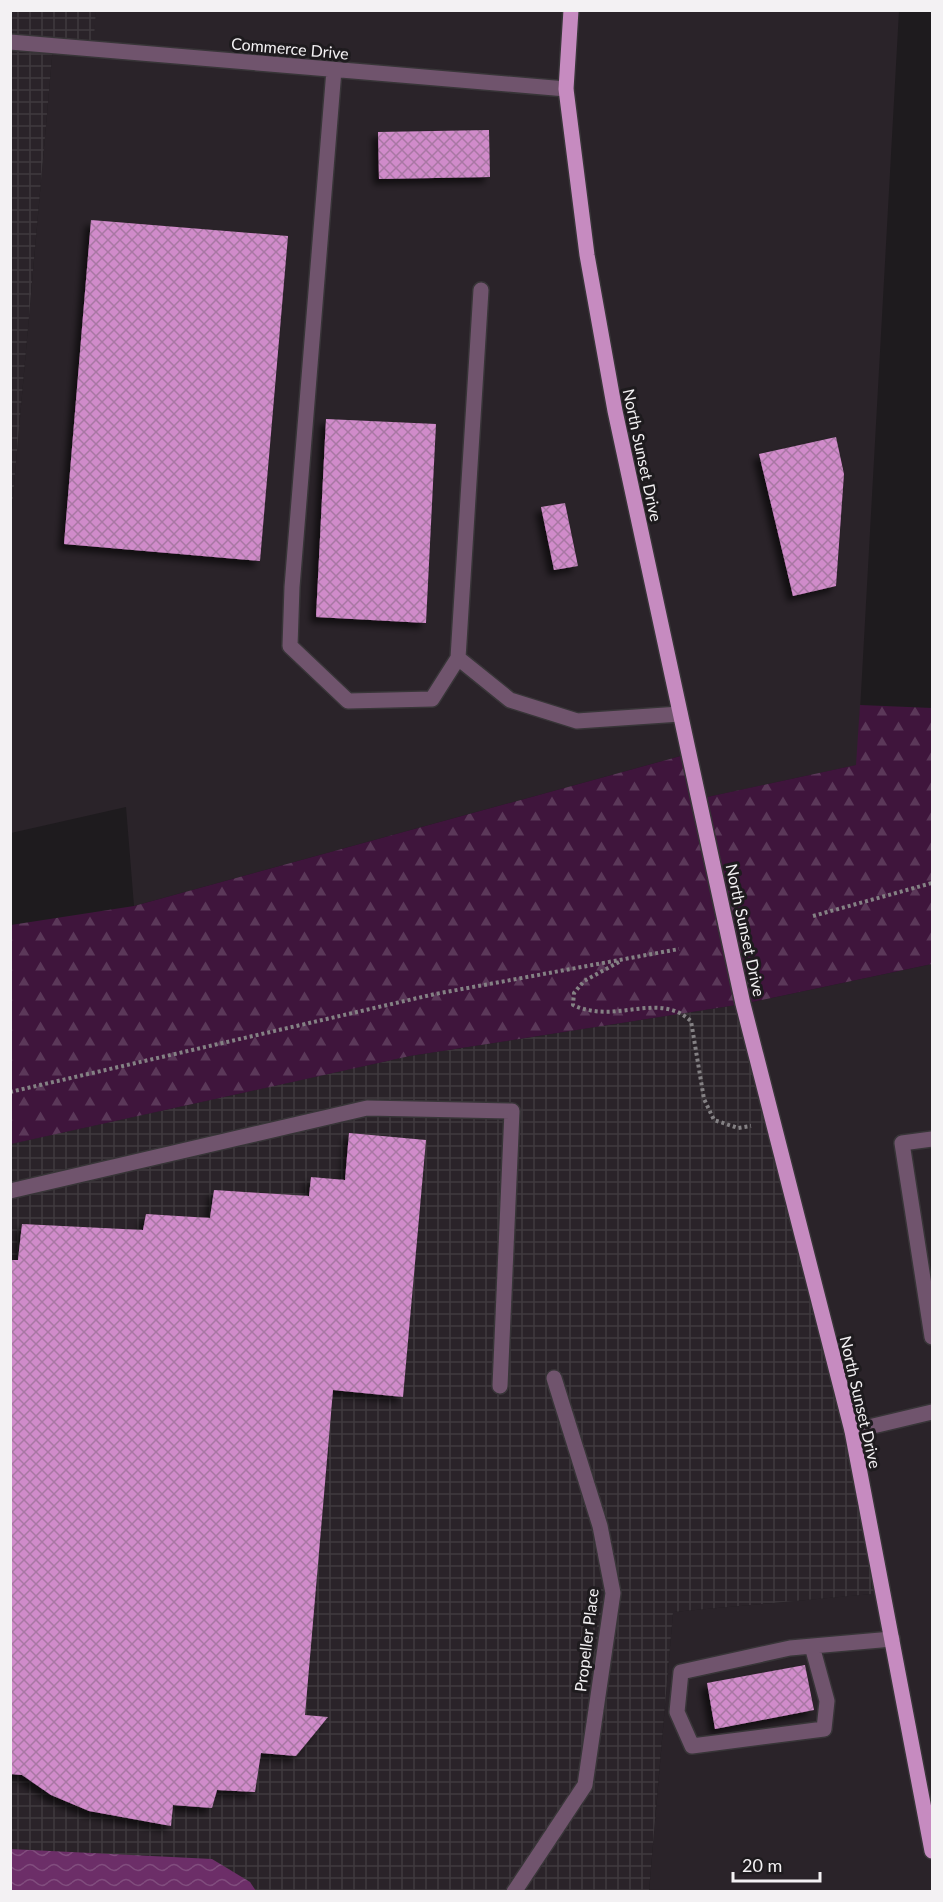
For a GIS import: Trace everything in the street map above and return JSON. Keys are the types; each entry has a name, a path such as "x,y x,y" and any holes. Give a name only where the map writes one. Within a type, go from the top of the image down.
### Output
{"main road":[{"name":"North Sunset Drive","path":"571,10 566,89 587,255 615,411 743,1004 852,1431 933,1851"}],"street":[{"name":"Commerce Drive","path":"10,42 566,89"},
{"path":"334,70 292,587 290,646 348,701 432,699 458,658 481,290"},
{"path":"458,658 510,700 577,721 680,714"},
{"path":"10,1191 367,1108 512,1111 500,1386"},
{"path":"933,1139 902,1143 933,1337"},
{"name":"Propeller Place","path":"514,1892 585,1785 613,1593 600,1526 554,1378"},
{"path":"852,1431 933,1412"},
{"path":"812,1646 827,1701 824,1729 692,1746 677,1712 681,1672 790,1647 892,1639"}],"path":[{"path":"813,916 933,883"},
{"path":"10,1092 435,994 679,949"},
{"path":"622,960 584,981 574,993 573,1005 587,1011 616,1012 662,1008 678,1011 691,1021 704,1099 714,1120 738,1128 773,1124"}],"shaded area":[{"path":"96,10 899,11 857,765 698,799 688,754 134,906 126,807 11,833 11,519 53,46 92,49"},
{"path":"11,11 96,11 93,49 53,46 11,519"},
{"path":"932,964 932,1891 649,1892 673,1612 882,1593 743,1004"},
{"path":"743,1004 883,1593 673,1612 649,1891 11,1891 10,1144 410,1056"}],"green space":[{"path":"860,705 932,708 932,964 743,1004 410,1056 11,1144 11,925 134,906 688,754 698,799 856,765"}],"water":[{"path":"10,1849 212,1859 250,1882 256,1891 11,1891"}],"building":[{"path":"489,130 490,177 379,179 378,132"},
{"path":"91,220 288,236 260,561 64,544"},
{"path":"326,419 436,424 426,623 316,617"},
{"path":"836,437 844,474 836,586 793,596 759,454"},
{"path":"565,503 578,566 554,570 541,507"},
{"path":"349,1133 426,1140 403,1397 333,1390 305,1715 328,1717 296,1756 261,1753 255,1792 217,1790 212,1808 173,1805 171,1826 89,1811 51,1795 22,1775 10,1774 10,1260 18,1260 22,1224 143,1230 146,1214 210,1218 214,1190 309,1196 311,1177 345,1180"},
{"path":"805,1665 814,1710 715,1729 707,1683"}]}
